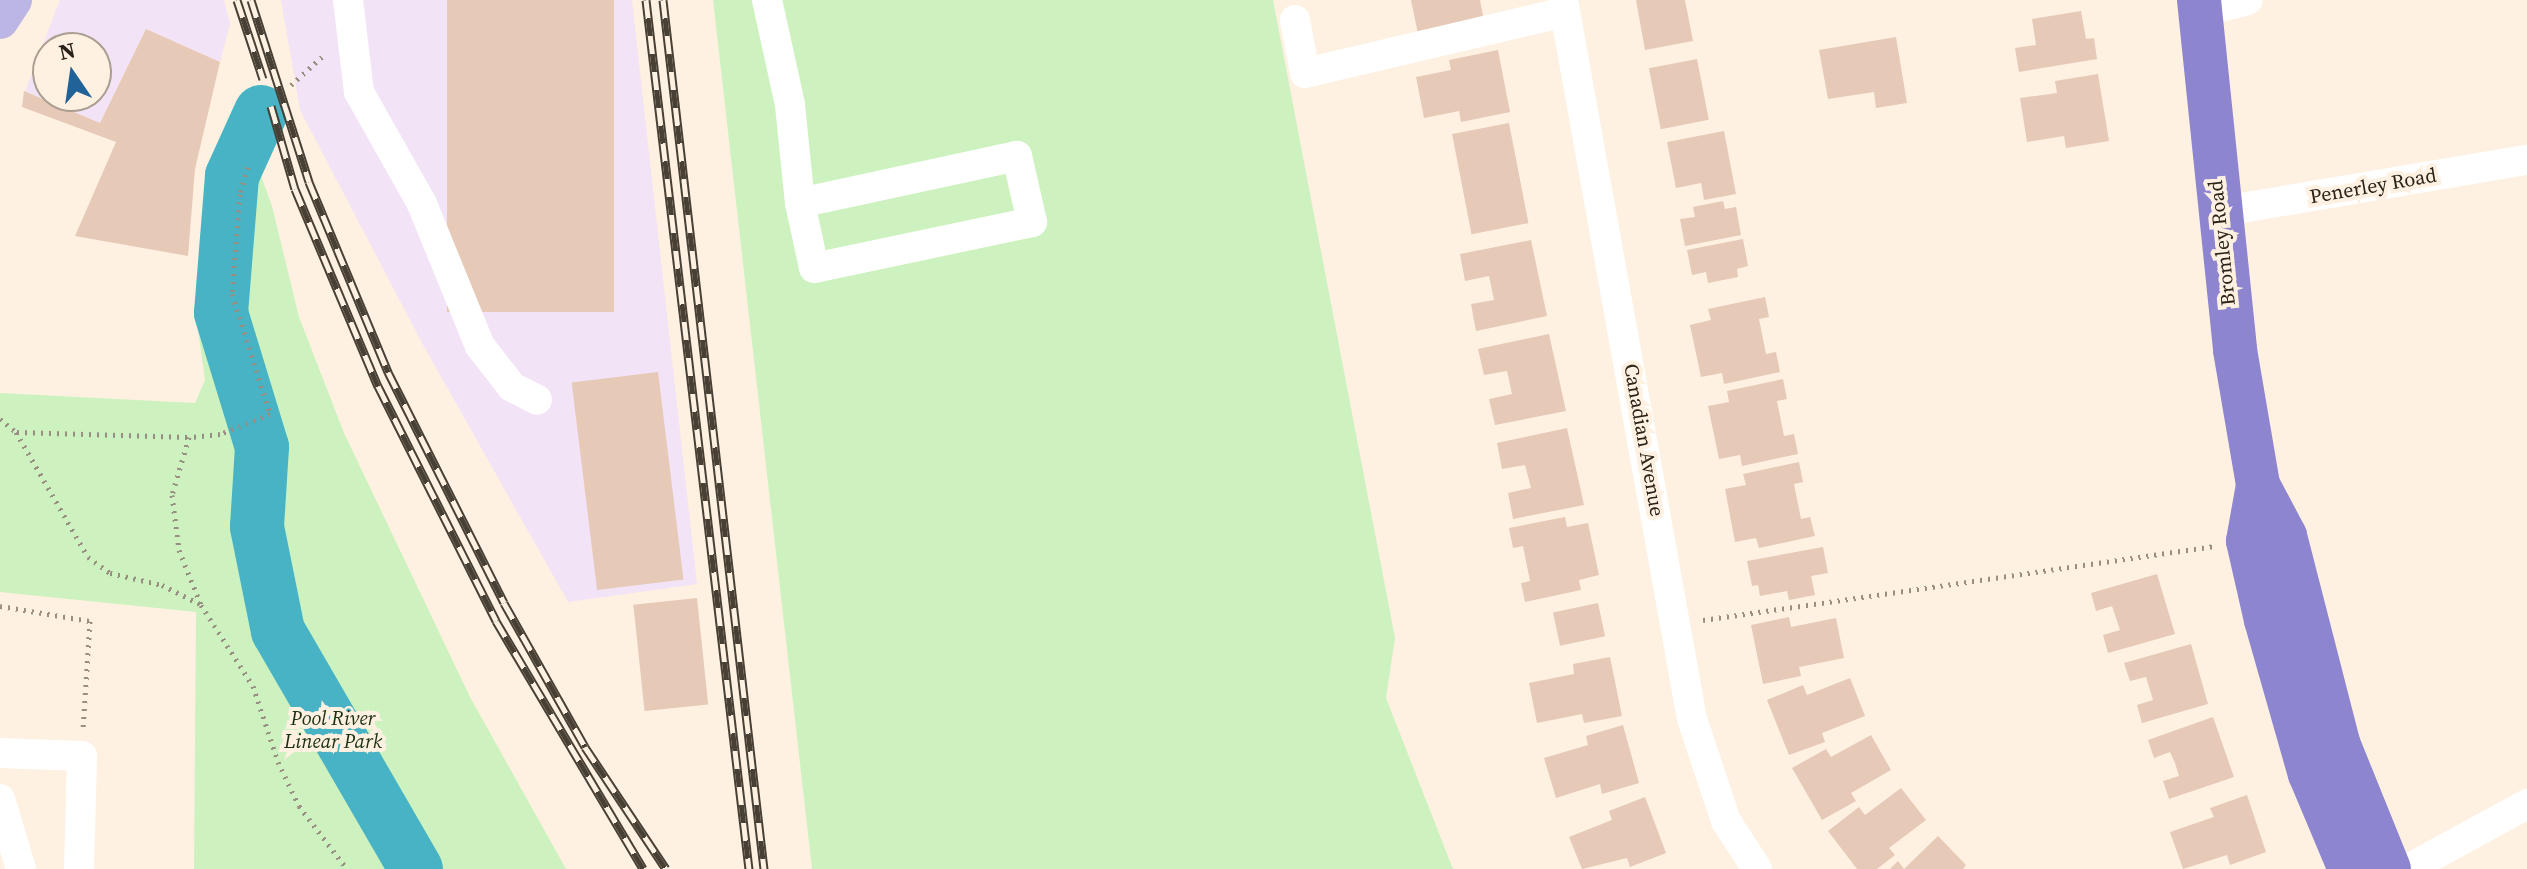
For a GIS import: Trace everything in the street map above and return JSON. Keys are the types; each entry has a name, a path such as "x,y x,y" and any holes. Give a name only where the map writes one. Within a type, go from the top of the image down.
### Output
{"highway":[{"name":"Bromley Road","path":"2199,6 2218,212 2258,485 2248,541 2310,774 2350,869"},
{"name":"Bromley Road","path":"2258,485 2285,536 2338,743 2389,869"}],"street":[{"path":"348,0 359,92 422,204 480,346 512,387 537,400"},
{"path":"767,0 790,105 800,203 814,268 1032,222 1017,156 800,203"},
{"path":"2199,6 2248,0"},
{"path":"1295,20 1305,73 1564,6"},
{"name":"Canadian Avenue","path":"1564,6 1692,719 1726,821 1757,869"},
{"name":"Penerley Road","path":"2218,212 2527,162"},
{"path":"0,753 82,756 79,869"},
{"path":"0,799 21,869"},
{"path":"2408,869 2527,804"}],"path":[{"path":"291,85 338,43"},
{"path":"16,432 189,437 220,434 270,414 232,294 240,194 248,167"},
{"path":"0,419 16,432 88,557 110,573 162,585 201,605"},
{"path":"189,437 172,495 179,550 201,605 253,686 299,806 347,869"},
{"path":"1703,620 2248,541"},
{"path":"0,606 90,621 82,756"}],"shaded area":[{"path":"60,0 224,0 230,24 220,62 146,29 112,98 112,32 48,32"},
{"path":"281,0 632,0 697,584 568,602 422,343 300,110"},
{"path":"32,73 32,94 25,91"},
{"path":"74,112 105,112 100,123"}],"green space":[{"path":"713,0 1273,0 1395,638 1386,698 1453,869 812,869"},
{"name":"Pool River Linear Park","path":"235,104 272,206 299,317 344,433 470,697 566,869 194,869 196,612 0,592 0,393 195,403 205,380 197,323 202,246"}],"building":[{"path":"447,0 614,0 614,312 447,312"},
{"path":"1411,0 1480,0 1484,21 1418,34"},
{"path":"1636,0 1685,0 1693,41 1645,50"},
{"path":"2081,11 2086,39 2094,38 2097,59 2019,72 2015,48 2036,45 2032,19"},
{"path":"146,29 220,62 195,169 188,256 75,236 116,142 35,112 74,112 100,123 105,112 112,112 112,98"},
{"path":"1896,37 1907,103 1876,108 1874,92 1828,99 1819,50"},
{"path":"1498,50 1510,112 1461,122 1459,111 1424,118 1416,77 1451,70 1449,60"},
{"path":"1697,59 1709,120 1661,129 1649,68"},
{"path":"2098,74 2109,141 2066,148 2064,136 2027,142 2020,98 2057,93 2055,81"},
{"path":"24,91 32,94 32,111 22,107"},
{"path":"1509,123 1528,223 1472,234 1452,134"},
{"path":"1724,131 1736,194 1704,200 1701,183 1676,188 1667,142"},
{"path":"1723,201 1725,209 1736,207 1741,235 1685,246 1680,219 1695,217 1693,207"},
{"path":"1743,239 1748,266 1737,269 1738,277 1708,283 1706,272 1692,275 1687,250"},
{"path":"1531,240 1547,316 1476,331 1471,304 1494,300 1489,276 1465,281 1460,254"},
{"path":"1765,297 1769,317 1759,319 1766,354 1776,352 1780,372 1724,384 1722,373 1701,377 1690,325 1711,320 1708,309"},
{"path":"1549,334 1566,411 1495,425 1489,399 1512,394 1507,371 1484,375 1478,349"},
{"path":"658,372 683,579 597,590 572,383"},
{"path":"1783,379 1787,399 1777,401 1784,436 1794,434 1798,454 1742,466 1740,455 1719,459 1708,406 1729,402 1727,391"},
{"path":"1567,428 1584,505 1513,519 1508,493 1531,488 1525,465 1502,469 1497,443"},
{"path":"1799,462 1803,482 1794,484 1801,519 1810,517 1815,536 1759,548 1756,538 1735,542 1725,489 1746,485 1743,474"},
{"path":"1565,517 1567,527 1588,523 1599,575 1579,580 1581,590 1525,602 1521,583 1530,581 1523,546 1513,548 1509,528"},
{"path":"1823,547 1828,573 1811,576 1815,595 1789,600 1787,591 1760,596 1758,585 1752,586 1747,561"},
{"path":"2157,574 2175,634 2108,653 2103,635 2120,630 2112,606 2096,611 2091,593"},
{"path":"697,598 708,704 645,711 633,605"},
{"path":"1598,603 1605,636 1560,646 1553,613"},
{"path":"1789,617 1791,627 1836,618 1844,658 1799,667 1801,676 1763,684 1751,625"},
{"path":"2191,644 2208,704 2142,723 2137,705 2153,700 2146,677 2130,681 2124,663"},
{"path":"1610,657 1622,716 1584,723 1582,714 1537,723 1529,683 1574,674 1573,664"},
{"path":"1850,678 1865,716 1822,733 1825,742 1789,755 1767,700 1803,685 1807,695"},
{"path":"2213,717 2234,777 2169,799 2163,781 2179,776 2175,763 2170,752 2154,758 2148,740"},
{"path":"1623,725 1639,783 1602,794 1600,784 1556,798 1544,758 1588,745 1586,736"},
{"path":"1871,735 1891,770 1851,793 1856,801 1822,820 1792,768 1826,749 1831,757"},
{"path":"1901,788 1926,820 1889,848 1895,855 1877,869 1857,869 1828,831 1859,807 1865,815"},
{"path":"2247,795 2266,852 2230,865 2227,855 2183,869 2170,832 2214,817 2210,808"},
{"path":"1645,797 1666,853 1630,867 1627,858 1582,869 1569,837 1612,820 1609,811"},
{"path":"1938,836 1966,865 1963,869 1904,869"},
{"path":"1898,861 1904,869 1890,869"}],"waterway":[{"path":"261,112 232,176 221,313 262,447 257,527 278,631 416,869"}],"railway":[{"path":"237,0 263,79"},
{"path":"251,0 309,182 388,372 504,603 585,747 666,869"},
{"path":"646,0 749,869"},
{"path":"663,0 764,869"},
{"path":"271,106 295,189 378,386 496,621 643,869"}]}
